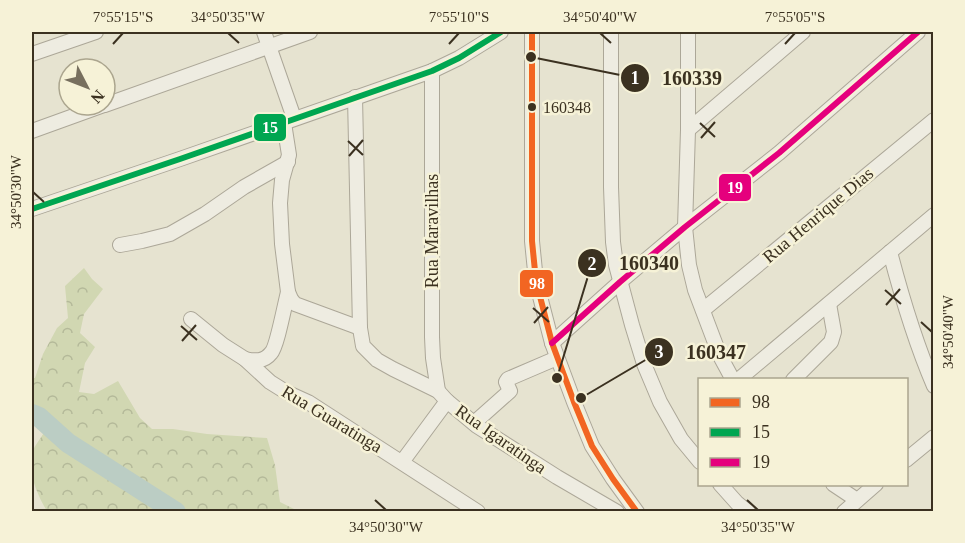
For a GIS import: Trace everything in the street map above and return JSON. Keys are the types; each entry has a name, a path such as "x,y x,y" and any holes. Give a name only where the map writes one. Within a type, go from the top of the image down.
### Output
{"street":[{"path":"32,54 96,32"},
{"path":"264,32 289,121 288,162 282,180 280,203 288,292 295,304 361,334 355,97"},
{"path":"117,100 310,32"},
{"path":"32,209 432,71 459,58 501,32"},
{"path":"532,32 532,241 536,281 557,358 592,446 637,512"},
{"path":"611,32 611,187 613,242 620,282 638,345 660,402 681,439 698,461"},
{"path":"688,32 685,227 689,265 720,356 732,378"},
{"path":"688,130 803,32"},
{"path":"552,343 620,282 779,153 918,32"},
{"name":"Rua Maravilhas","path":"432,71 432,336 433,358 443,396"},
{"path":"32,131 71,117"},
{"name":"Rua Henrique Dias","path":"703,310 933,120"},
{"path":"120,245 170,234 288,162"},
{"path":"740,378 933,215"},
{"path":"890,252 916,344 933,386"},
{"path":"244,359 254,361 263,359 274,350 288,292"},
{"path":"795,378 831,342 834,332 829,304"},
{"name":"Rua Guaratinga","path":"191,319 270,382 308,402 478,512"},
{"name":"Rua Igaratinga","path":"361,334 365,350 377,360 443,396 474,423 556,477 617,512"},
{"path":"474,423 510,391 506,382 508,379 557,358"},
{"path":"402,462 443,396"},
{"path":"908,458 933,437"},
{"path":"722,486 748,512"},
{"path":"836,486 857,500"},
{"path":"844,512 874,486"}],"green space":[{"path":"84,268 103,289 84,314 80,333 95,347 85,363 79,392 94,394 118,381 140,418 152,429 267,438 275,465 280,502 298,511 47,511 37,491 31,466 32,452 45,431 32,423 32,378 35,378 43,354 57,328 68,318 65,286"}],"waterway":[{"path":"32,414 39,417 68,443 176,512"}],"transit line":[{"name":"15","path":"32,209 432,71 459,58 501,32"},
{"name":"98","path":"532,32 532,241 536,281 552,343 592,446 637,512"},
{"name":"19","path":"552,343 620,282 779,153 918,32"}],"place":[{"name":"160339","path":"531,57"},
{"name":"160348","path":"532,107"},
{"name":"160340","path":"557,378"},
{"name":"160347","path":"581,398"}]}
